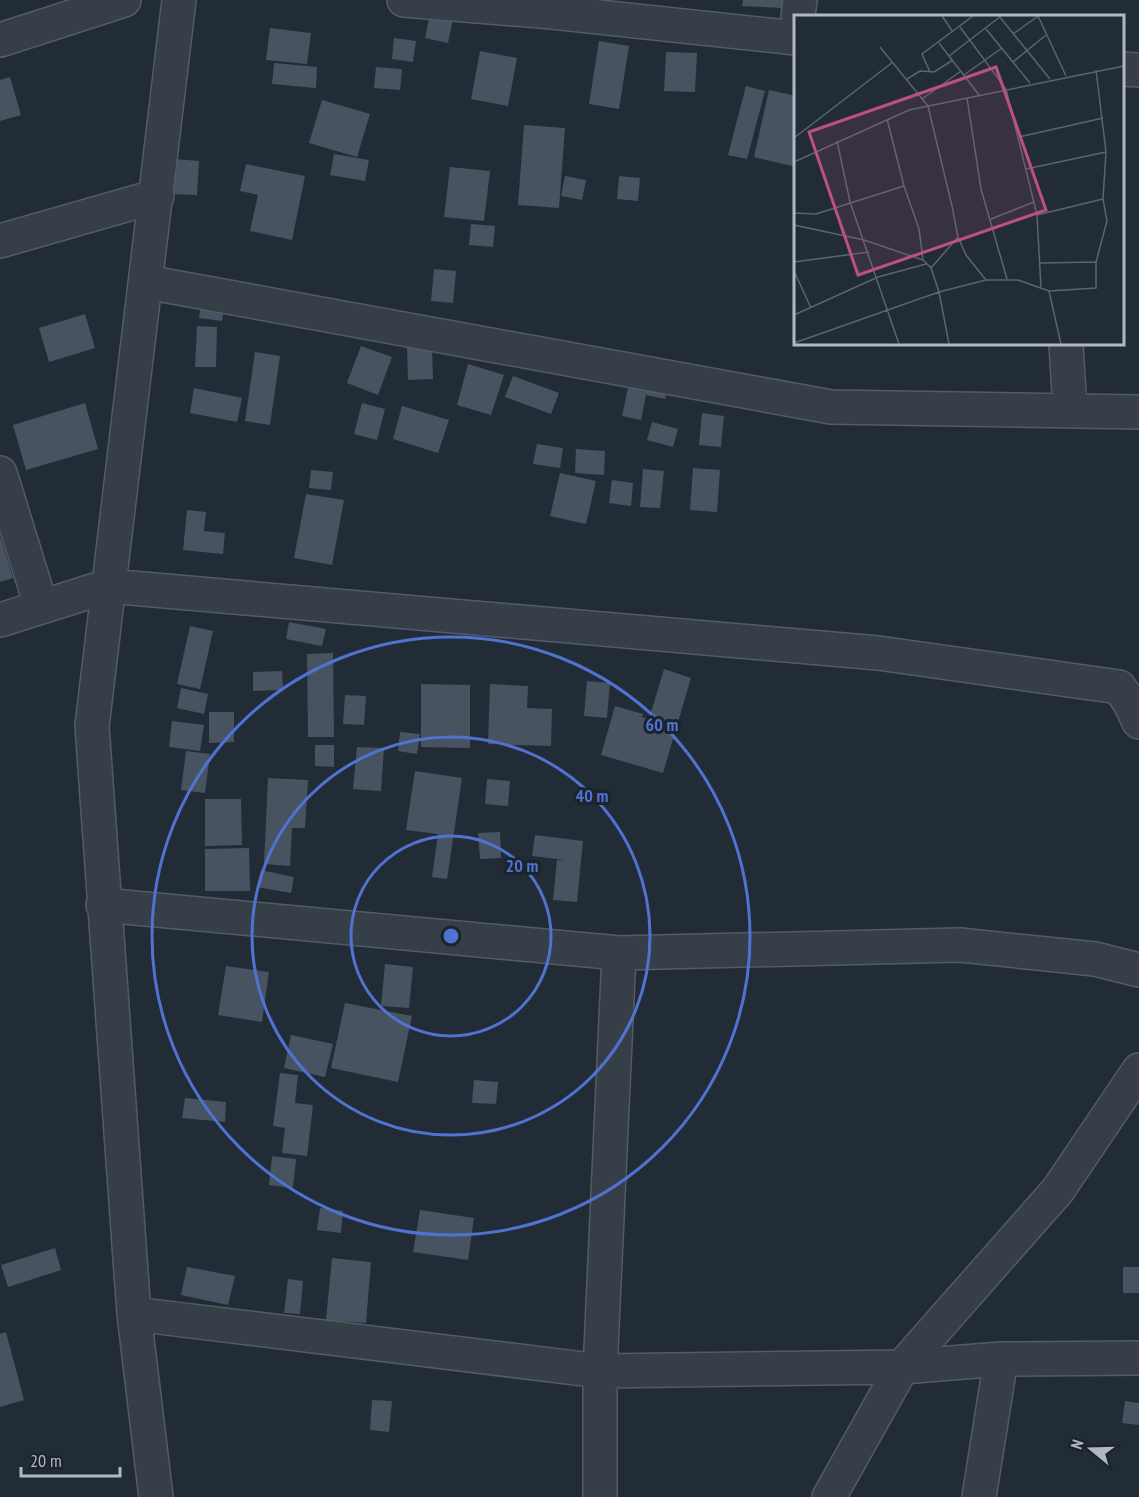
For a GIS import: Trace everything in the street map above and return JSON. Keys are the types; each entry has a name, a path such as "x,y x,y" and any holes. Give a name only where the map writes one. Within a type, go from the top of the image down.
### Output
{"street":[{"path":"0,40 124,0"},
{"path":"156,1497 134,1314 92,726 179,0"},
{"path":"404,0 552,6 794,38"},
{"path":"798,15 800,0"},
{"path":"1124,69 1139,70"},
{"path":"0,241 157,196"},
{"path":"146,282 831,407 1139,412"},
{"path":"1066,345 1070,411"},
{"path":"0,473 41,606"},
{"path":"0,620 108,586 878,653 1129,687 1130,703 1139,722"},
{"path":"104,905 620,953 960,945 1095,959 1139,970"},
{"path":"600,1497 600,1371 620,953"},
{"path":"829,1497 902,1367 1058,1190 1139,1070"},
{"path":"134,1314 600,1371 902,1367 1001,1359 1139,1358"},
{"path":"979,1497 1001,1359"}],"building":[{"path":"743,0 783,0 782,8 742,6"},
{"path":"430,14 453,19 448,43 425,38"},
{"path":"270,28 311,33 307,64 266,60"},
{"path":"394,38 416,41 413,62 392,59"},
{"path":"599,41 629,46 619,109 589,104"},
{"path":"480,51 517,58 508,106 471,99"},
{"path":"666,52 697,53 695,92 664,91"},
{"path":"274,63 317,67 316,88 272,84"},
{"path":"376,67 402,69 400,90 374,88"},
{"path":"10,77 21,115 0,121 0,80"},
{"path":"746,86 765,91 747,159 728,155"},
{"path":"769,90 794,96 794,167 754,157"},
{"path":"322,100 370,114 357,157 309,143"},
{"path":"524,125 565,128 559,208 518,205"},
{"path":"334,154 369,160 365,181 330,175"},
{"path":"174,159 199,161 197,195 172,194"},
{"path":"246,164 305,176 292,240 250,231 258,195 240,191"},
{"path":"450,167 490,171 484,221 444,217"},
{"path":"565,176 586,180 582,200 561,196"},
{"path":"619,176 640,178 638,201 617,199"},
{"path":"471,224 495,226 493,247 469,245"},
{"path":"434,269 456,271 453,303 431,301"},
{"path":"202,295 225,297 222,321 199,318"},
{"path":"85,314 95,348 49,362 39,328"},
{"path":"197,326 217,327 216,367 195,367"},
{"path":"361,346 392,357 378,395 347,383"},
{"path":"432,346 433,379 408,380 407,347"},
{"path":"255,352 280,356 270,425 245,421"},
{"path":"468,364 504,375 491,415 457,405"},
{"path":"631,374 669,382 665,399 646,395 641,420 622,416"},
{"path":"513,376 559,393 551,414 505,397"},
{"path":"194,388 242,398 237,422 190,413"},
{"path":"85,403 98,449 26,470 13,425"},
{"path":"362,403 385,409 377,440 354,434"},
{"path":"402,406 449,420 438,453 393,439"},
{"path":"702,413 724,416 721,447 699,445"},
{"path":"652,422 678,429 673,447 647,440"},
{"path":"537,444 563,448 560,468 533,464"},
{"path":"576,449 605,451 604,475 575,473"},
{"path":"693,468 720,470 717,512 690,510"},
{"path":"643,469 664,471 660,508 640,507"},
{"path":"311,470 333,472 331,490 309,488"},
{"path":"560,473 596,481 586,524 550,516"},
{"path":"612,480 633,483 631,506 609,503"},
{"path":"306,494 344,500 332,565 294,558"},
{"path":"187,510 206,512 204,531 225,533 223,554 183,550"},
{"path":"0,536 13,578 0,582"},
{"path":"289,622 326,629 322,646 286,639"},
{"path":"190,626 213,631 200,689 177,684"},
{"path":"333,653 334,737 308,737 307,654"},
{"path":"664,669 691,678 663,773 601,755 615,706 643,714 642,717 649,719"},
{"path":"282,671 283,690 253,691 253,672"},
{"path":"587,681 610,683 607,718 584,716"},
{"path":"421,684 470,685 470,748 421,747"},
{"path":"490,684 528,686 527,708 552,709 551,746 488,744"},
{"path":"181,688 208,694 204,714 177,708"},
{"path":"345,695 366,696 364,725 343,724"},
{"path":"209,712 234,712 234,742 209,743"},
{"path":"172,721 204,725 200,751 169,747"},
{"path":"400,732 420,734 417,754 398,751"},
{"path":"315,745 334,745 334,767 315,766"},
{"path":"357,747 384,748 381,791 353,789"},
{"path":"186,751 210,754 205,793 181,790"},
{"path":"415,771 462,778 447,879 432,877 438,834 406,830"},
{"path":"268,778 308,780 305,828 292,828 290,866 264,864"},
{"path":"487,779 510,781 508,806 485,804"},
{"path":"205,799 241,799 242,845 205,846"},
{"path":"500,832 501,858 480,859 478,833"},
{"path":"535,835 583,841 577,902 553,900 557,860 565,860 532,856"},
{"path":"249,848 250,891 205,891 205,849"},
{"path":"261,870 294,877 291,893 257,887"},
{"path":"385,964 413,967 409,1008 381,1006"},
{"path":"226,966 269,972 262,1022 218,1015"},
{"path":"345,1003 412,1016 398,1082 331,1068"},
{"path":"291,1035 333,1044 325,1077 284,1068"},
{"path":"280,1073 298,1075 295,1103 313,1105 307,1156 282,1153 285,1128 273,1126"},
{"path":"474,1080 498,1082 496,1104 472,1103"},
{"path":"185,1098 226,1102 225,1122 182,1118"},
{"path":"272,1156 296,1159 293,1188 269,1185"},
{"path":"320,1208 343,1211 341,1233 317,1230"},
{"path":"420,1210 474,1218 468,1260 413,1252"},
{"path":"55,1248 61,1270 8,1287 1,1265"},
{"path":"332,1258 371,1262 366,1323 326,1320"},
{"path":"187,1267 235,1276 228,1305 181,1295"},
{"path":"1123,1267 1139,1267 1139,1293 1123,1293"},
{"path":"288,1279 303,1281 300,1314 284,1313"},
{"path":"6,1332 24,1400 0,1407 0,1334"},
{"path":"372,1400 392,1401 389,1432 370,1430"},
{"path":"1125,1401 1139,1403 1139,1425 1122,1423"}]}
